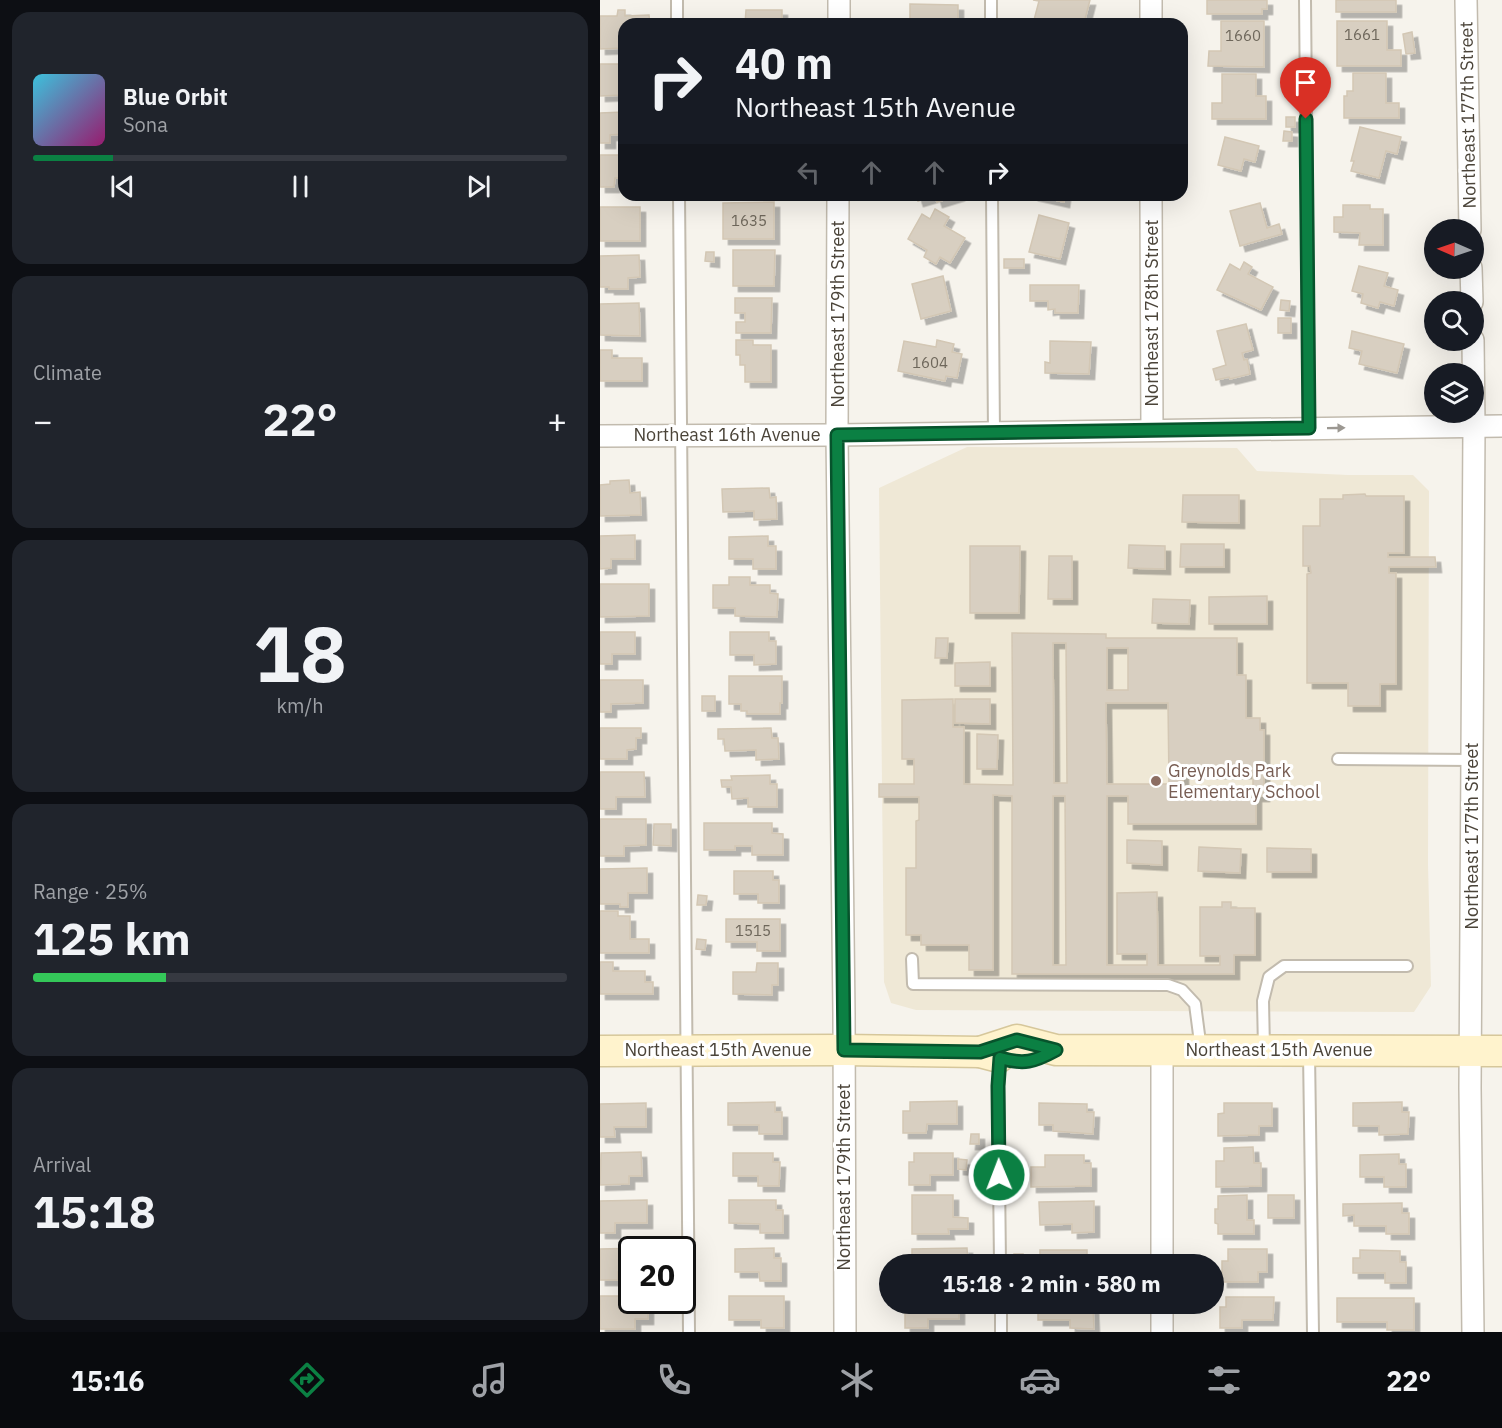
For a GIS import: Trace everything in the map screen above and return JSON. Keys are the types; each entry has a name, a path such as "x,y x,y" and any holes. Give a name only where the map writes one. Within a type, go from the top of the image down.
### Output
{"street":[{"path":"838,18 839,0"},
{"path":"1150,0 1151,18"},
{"name":"Northeast 177th Street","path":"1466,0 1470,219"},
{"name":"Northeast 179th Street","path":"838,201 837,435 845,1332"},
{"name":"Northeast 178th Street","path":"1151,201 1152,430"},
{"name":"Northeast 177th Street","path":"1473,351 1470,1052 1473,1332"},
{"name":"Northeast 16th Avenue","path":"600,436 1502,426"},
{"name":"Northeast 15th Avenue","path":"600,1051 844,1050 990,1055 1018,1063 1038,1060 1056,1050 1502,1051"},
{"path":"1161,1050 1162,1254"},
{"path":"1162,1314 1162,1332"}],"lane":[{"path":"677,0 677,18"},
{"path":"991,0 991,18"},
{"path":"1305,0 1309,428"},
{"path":"679,201 689,1332"},
{"path":"992,201 994,433"},
{"path":"1338,759 1472,760"},
{"path":"912,959 913,984 1168,985 1182,990 1195,1004 1201,1050"},
{"path":"1264,1049 1263,1001 1269,977 1284,966 1407,966"},
{"path":"1308,1050 1313,1332"},
{"path":"990,1055 998,1086 1000,1254"},
{"path":"1001,1314 1001,1332"}],"shaded area":[{"name":"Greynolds Park Elementary School","path":"967,447 1237,448 1257,471 1413,475 1429,491 1428,864 1431,986 1414,1012 916,1010 891,1003 884,982 879,488"}],"building":[{"path":"1033,0 1090,0 1085,18 1035,18 1039,1"},
{"path":"1207,0 1267,0 1267,9 1262,9 1262,14 1207,14"},
{"path":"1336,0 1396,0 1396,12 1336,12"},
{"path":"910,4 958,5 958,18 910,18"},
{"path":"618,10 625,10 625,16 649,15 649,18 618,18 618,48 600,49 600,16 617,16"},
{"path":"746,10 782,10 782,18 745,18"},
{"path":"1221,21 1264,21 1264,67 1208,66 1209,51 1221,51"},
{"path":"1337,21 1387,21 1387,50 1401,50 1401,66 1337,66"},
{"path":"1412,32 1415,53 1406,54 1403,34"},
{"path":"600,64 618,64 618,95 600,96"},
{"path":"1353,73 1386,73 1386,103 1399,103 1399,118 1344,118 1344,96 1347,96 1347,91 1353,91"},
{"path":"1222,74 1256,74 1256,96 1266,96 1266,119 1212,119 1212,103 1222,103"},
{"path":"618,112 618,134 610,135 610,143 600,143 600,113"},
{"path":"1286,117 1295,117 1295,127 1286,127"},
{"path":"1360,127 1401,137 1397,154 1386,151 1379,178 1351,171 1354,161 1351,161"},
{"path":"1284,131 1292,132 1292,141 1283,141"},
{"path":"1225,137 1259,146 1255,162 1244,159 1241,171 1218,165"},
{"path":"600,155 618,155 618,178 615,178 614,187 600,187"},
{"path":"774,202 774,239 723,239 723,203"},
{"path":"1260,203 1267,228 1279,224 1282,234 1240,246 1230,211"},
{"path":"1343,205 1370,205 1370,209 1383,209 1383,245 1359,245 1360,233 1334,232 1334,217 1343,217"},
{"path":"600,207 640,207 640,241 600,241"},
{"path":"935,209 949,217 944,226 965,238 950,263 940,257 936,264 924,257 927,250 908,239 922,214 930,219"},
{"path":"1039,215 1069,223 1060,259 1029,252"},
{"path":"733,250 775,250 774,286 733,286"},
{"path":"706,252 714,252 714,262 705,261"},
{"path":"639,255 640,277 628,278 628,289 600,287 600,256"},
{"path":"1004,259 1024,259 1024,268 1004,268"},
{"path":"1244,262 1252,267 1248,274 1273,287 1261,310 1217,290 1230,264 1240,270"},
{"path":"1359,266 1388,273 1384,286 1398,290 1394,306 1380,302 1378,308 1361,303 1363,294 1352,291"},
{"path":"943,276 951,311 921,319 912,284"},
{"path":"1030,285 1079,285 1078,313 1055,313 1055,309 1048,310 1048,301 1030,301"},
{"path":"735,298 772,298 771,333 736,333 736,322 745,322 745,313 735,313"},
{"path":"1281,300 1290,301 1289,311 1280,310"},
{"path":"639,303 640,336 600,335 600,304"},
{"path":"1278,318 1291,318 1291,333 1278,333"},
{"path":"1246,324 1253,350 1242,353 1244,360 1247,359 1250,374 1216,380 1213,369 1226,365 1217,331"},
{"path":"1352,331 1404,344 1397,373 1359,364 1362,351 1349,348"},
{"path":"736,340 753,340 753,345 771,345 771,382 745,382 745,365 740,365 740,355 736,355"},
{"path":"937,340 954,344 952,352 962,354 957,378 946,376 945,381 898,371 904,341 936,347"},
{"path":"1050,341 1091,342 1089,374 1045,373 1045,362 1050,363"},
{"path":"600,350 612,350 612,358 642,358 642,381 600,381"},
{"path":"629,480 630,493 640,492 641,515 600,516 600,485 610,484 610,481"},
{"path":"769,488 770,498 776,497 777,519 754,520 754,511 723,512 722,489"},
{"path":"1365,494 1366,496 1404,496 1404,553 1388,553 1388,557 1435,557 1436,567 1389,567 1389,573 1396,573 1396,684 1380,684 1380,706 1348,706 1348,683 1307,683 1307,574 1311,573 1310,566 1303,566 1303,526 1320,526 1320,499 1343,499 1343,495"},
{"path":"1183,495 1239,495 1239,523 1182,522"},
{"path":"635,535 635,559 611,559 611,568 600,569 600,536"},
{"path":"768,536 768,546 776,546 776,569 753,569 753,559 729,559 729,537"},
{"path":"1181,544 1224,544 1224,567 1180,567"},
{"path":"1129,545 1165,546 1165,569 1128,568"},
{"path":"970,546 1020,546 1019,613 970,613"},
{"path":"1049,556 1072,556 1072,599 1048,599"},
{"path":"729,577 750,577 750,585 770,585 770,593 778,594 777,617 735,616 735,608 713,608 713,585 729,585"},
{"path":"600,584 649,584 649,616 600,617"},
{"path":"1267,596 1267,624 1209,624 1209,597"},
{"path":"1153,599 1190,600 1189,624 1152,623"},
{"path":"600,632 635,632 635,654 612,654 612,664 600,664"},
{"path":"730,632 769,632 769,641 776,641 776,664 754,665 754,655 730,655"},
{"path":"1012,633 1106,634 1106,638 1237,638 1237,675 1246,675 1246,718 1260,718 1260,730 1264,730 1264,796 1256,796 1256,824 1128,824 1128,796 1107,796 1107,965 1147,965 1147,954 1117,954 1117,893 1157,892 1158,965 1220,965 1220,956 1200,956 1200,907 1222,907 1222,902 1231,902 1231,908 1255,908 1255,955 1234,955 1234,974 1012,974 1012,796 993,795 993,970 969,970 969,945 921,945 921,935 906,935 906,868 916,868 916,821 919,820 919,797 879,797 879,784 914,784 914,759 902,759 902,700 953,699 953,727 964,727 964,784 1013,785","holes":["1053,643 1066,643 1067,783 1054,783","1107,648 1128,648 1128,690 1107,690","1106,703 1168,703 1169,784 1107,784","1183,773 1253,773 1253,787 1183,786","1053,796 1065,796 1066,965 1053,965"]},
{"path":"936,638 948,638 947,658 935,658"},
{"path":"990,662 990,686 955,686 955,663"},
{"path":"729,676 782,676 780,714 747,714 747,711 741,711 741,704 729,704"},
{"path":"600,680 643,680 643,703 611,704 611,712 600,712"},
{"path":"702,696 715,696 715,711 702,711"},
{"path":"955,699 990,699 990,724 955,723"},
{"path":"600,728 641,728 641,738 636,738 636,749 627,750 627,759 600,759"},
{"path":"771,728 772,738 778,738 779,759 756,760 756,750 725,751 724,739 718,739 718,729"},
{"path":"977,734 998,735 997,769 977,769"},
{"path":"600,772 644,772 645,797 616,797 616,809 600,809"},
{"path":"770,775 770,784 777,784 777,807 748,807 748,798 732,799 731,787 722,787 721,780 732,780 731,776"},
{"path":"600,819 646,819 646,845 624,846 624,856 600,856"},
{"path":"704,823 772,823 772,833 783,834 783,855 752,855 752,846 735,846 735,850 704,850"},
{"path":"654,824 671,824 671,846 653,845"},
{"path":"1127,840 1162,841 1162,865 1127,863"},
{"path":"1199,847 1241,849 1240,873 1198,871"},
{"path":"1267,848 1311,849 1311,872 1267,872"},
{"path":"647,868 647,893 628,893 628,907 620,907 620,904 600,904 600,869"},
{"path":"734,871 773,871 773,880 779,880 779,903 758,903 758,894 734,894"},
{"path":"698,895 707,896 706,905 697,905"},
{"path":"600,911 618,911 618,916 630,916 630,939 649,939 649,953 600,953"},
{"path":"726,919 780,919 780,951 757,951 757,942 726,942"},
{"path":"697,939 706,940 705,950 696,949"},
{"path":"600,962 613,962 613,971 645,971 645,982 653,982 653,994 600,994"},
{"path":"757,963 778,963 778,985 772,985 772,995 733,994 733,972 756,972"},
{"path":"957,1101 957,1124 927,1124 926,1133 903,1133 903,1111 910,1111 910,1102"},
{"path":"775,1102 775,1112 782,1112 782,1134 759,1134 759,1125 728,1125 728,1103"},
{"path":"1402,1102 1402,1112 1409,1112 1408,1134 1379,1135 1379,1126 1353,1126 1353,1103"},
{"path":"646,1103 646,1127 614,1127 615,1137 600,1137 600,1104"},
{"path":"1039,1103 1087,1104 1087,1112 1094,1112 1093,1134 1053,1131 1053,1125 1039,1125"},
{"path":"1224,1103 1272,1103 1272,1126 1259,1126 1259,1135 1218,1136 1218,1114 1224,1113"},
{"path":"971,1134 979,1134 979,1144 970,1144"},
{"path":"1253,1147 1254,1163 1261,1163 1261,1186 1216,1187 1216,1161 1224,1161 1224,1148"},
{"path":"641,1152 642,1176 629,1176 629,1184 600,1185 601,1153"},
{"path":"733,1153 773,1153 773,1162 780,1162 779,1186 758,1186 758,1176 733,1176"},
{"path":"914,1153 953,1153 953,1175 930,1175 930,1185 909,1185 909,1162 914,1162"},
{"path":"1399,1154 1399,1164 1406,1164 1406,1187 1384,1187 1384,1177 1360,1177 1360,1155"},
{"path":"1045,1155 1084,1155 1084,1163 1091,1163 1091,1186 1031,1187 1031,1167 1045,1167"},
{"path":"958,1159 967,1160 966,1170 958,1169"},
{"path":"912,1195 953,1195 953,1217 968,1218 968,1229 948,1229 949,1234 912,1234"},
{"path":"1247,1195 1247,1220 1254,1220 1254,1234 1218,1234 1215,1209 1218,1209 1218,1196"},
{"path":"1268,1195 1294,1195 1294,1218 1268,1218"},
{"path":"647,1200 647,1223 615,1223 615,1233 600,1233 600,1201"},
{"path":"729,1200 776,1200 776,1210 783,1210 783,1233 760,1233 760,1224 729,1223"},
{"path":"1094,1201 1094,1232 1072,1233 1072,1224 1040,1225 1039,1202"},
{"path":"1402,1203 1402,1213 1409,1213 1409,1234 1386,1234 1386,1226 1354,1226 1354,1215 1343,1216 1343,1204"},
{"path":"774,1248 774,1258 781,1258 781,1281 760,1281 759,1272 735,1272 735,1249"},
{"path":"967,1248 967,1254 912,1254 912,1249"},
{"path":"600,1249 618,1249 618,1280 600,1280"},
{"path":"1228,1249 1267,1249 1267,1272 1258,1272 1258,1282 1224,1282 1224,1261 1228,1261"},
{"path":"1040,1250 1087,1250 1087,1254 1040,1254"},
{"path":"1360,1250 1400,1251 1400,1262 1406,1262 1406,1283 1385,1283 1385,1273 1353,1273 1353,1258 1360,1258"},
{"path":"600,1296 618,1296 618,1314 648,1314 648,1319 635,1319 635,1329 600,1329"},
{"path":"729,1296 784,1296 784,1328 761,1328 761,1320 729,1320"},
{"path":"1226,1297 1274,1297 1273,1320 1242,1320 1242,1328 1220,1328 1220,1314 1224,1314 1224,1307 1226,1307"},
{"path":"1337,1298 1414,1298 1414,1330 1387,1330 1387,1322 1337,1322"},
{"path":"905,1314 959,1314 959,1319 928,1319 928,1328 905,1328"},
{"path":"1038,1314 1093,1314 1094,1329 1070,1328 1070,1320 1038,1320"}],"place":[{"name":"Greynolds Park Elementary School","path":"1156,781"}],"route":[{"path":"999,1175 1000,1058 1018,1063 1038,1060 1056,1050 1017,1040 980,1052 844,1050 837,435 1309,428 1306,119"}]}
